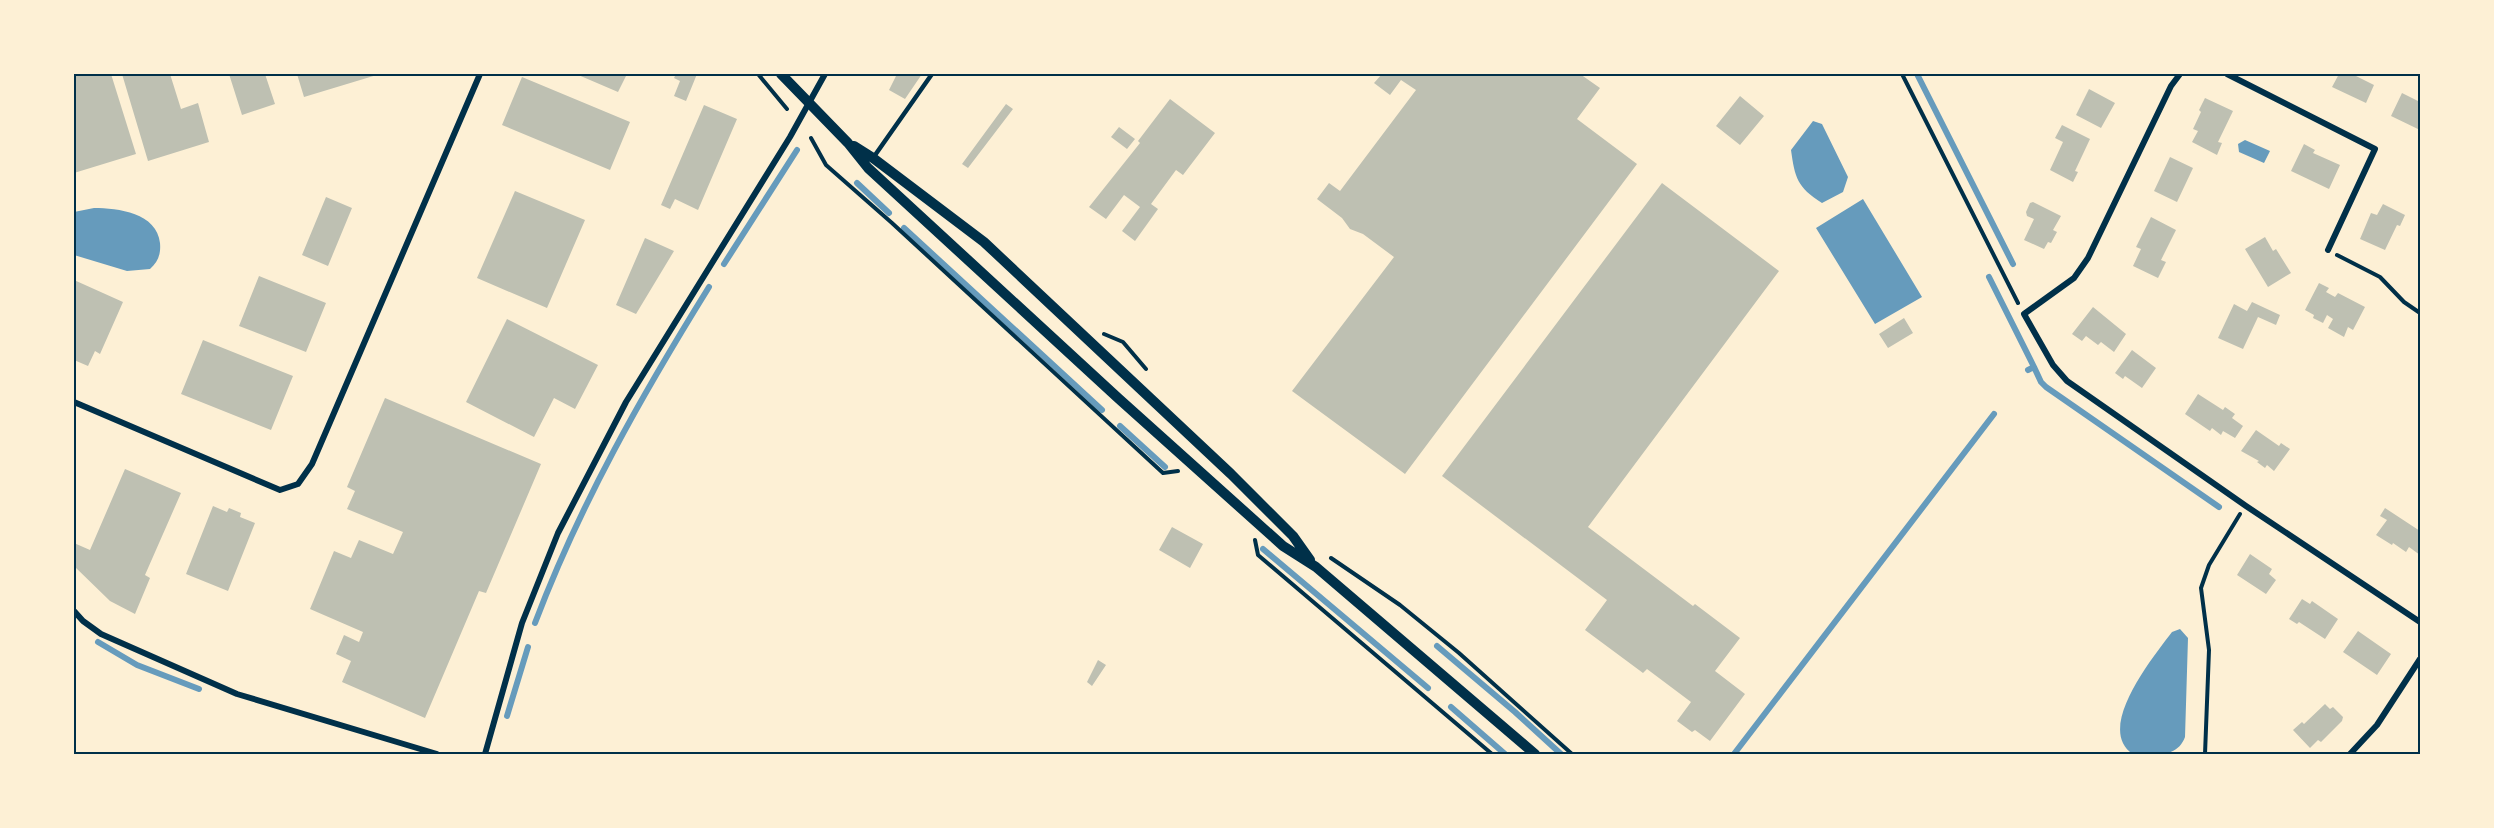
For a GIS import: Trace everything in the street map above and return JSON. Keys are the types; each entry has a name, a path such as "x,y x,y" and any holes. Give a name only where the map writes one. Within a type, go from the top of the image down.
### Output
{"street":[{"path":"74,402 280,490 298,484 312,464 480,74"},
{"path":"781,74 811,100 868,168 1282,546 1316,567 1535,754"},
{"path":"485,754 522,623 558,533 626,402 825,74"},
{"path":"2180,74 2088,258 2074,278 2024,314 2053,365 2067,381 2246,506 2421,622"},
{"path":"2227,74 2375,149 2328,250"},
{"path":"848,143 873,158 984,242 1231,474 1293,536 1316,567"},
{"path":"74,611 101,634 237,694 437,754"},
{"path":"2350,754 2377,725 2421,658"}],"lane":[{"path":"873,158 932,74"}],"path":[{"path":"758,74 787,109"},
{"path":"1902,74 2024,314"},
{"path":"811,138 826,165 1163,473 1184,470"},
{"path":"2328,250 2380,277 2404,302 2421,313"},
{"path":"1131,348 1146,369"},
{"path":"2205,754 2209,650 2201,588 2209,566 2246,506"},
{"path":"1254,539 1258,555 1492,754"},
{"path":"1326,554 1400,605 1459,653 1572,754"}],"water":[{"path":"1813,121 1822,124 1848,177 1843,192 1822,203 1802,187 1796,175 1791,150"},
{"path":"2245,140 2270,151 2264,163 2239,152 2238,144"},
{"path":"1863,199 1922,297 1875,324 1816,228"},
{"path":"94,208 125,211 135,214 152,225 157,233 160,247 157,261 150,269 127,271 74,255 74,212"},
{"path":"2180,629 2188,638 2185,737 2176,749 2170,752 2156,755 2133,754 2123,743 2120,728 2123,711 2141,675 2172,632"}],"building":[{"path":"111,74 136,154 74,173 74,76"},
{"path":"122,74 170,74 181,109 198,103 209,142 148,161"},
{"path":"229,74 265,74 275,104 242,115"},
{"path":"297,74 380,74 304,97"},
{"path":"576,74 627,74 618,92"},
{"path":"676,74 697,74 686,101 674,96 680,81 674,78"},
{"path":"890,74 922,74 905,99 889,90 896,76"},
{"path":"1382,74 1580,74 1600,88 1577,119 1637,164 1405,474 1292,391 1394,257 1363,234 1350,229 1342,218 1317,199 1329,183 1340,191 1416,90 1401,80 1390,95 1374,83"},
{"path":"2339,74 2352,74 2374,85 2366,103 2332,87"},
{"path":"522,77 630,122 610,170 502,125"},
{"path":"2089,89 2115,103 2101,128 2076,115"},
{"path":"2402,93 2420,102 2420,130 2391,116"},
{"path":"1740,96 1764,116 1740,145 1716,126"},
{"path":"2205,98 2233,111 2218,142 2222,143 2217,155 2192,142 2198,131 2193,129"},
{"path":"1170,99 1215,133 1183,175 1176,170 1151,204 1158,209 1135,241 1122,231 1140,207 1124,195 1106,219 1089,207 1140,143 1138,141"},
{"path":"1006,104 1013,109 968,168 962,164"},
{"path":"704,105 737,119 698,210 675,199 670,209 661,205"},
{"path":"2062,125 2090,139 2075,171 2078,172 2073,182 2050,170 2063,142 2055,138"},
{"path":"1119,127 1135,139 1127,149 1111,137"},
{"path":"2304,144 2315,150 2313,153 2340,165 2329,189 2291,171"},
{"path":"2170,157 2193,168 2177,202 2154,191"},
{"path":"1662,183 1779,271 1588,527 1693,606 1695,604 1740,638 1715,671 1745,694 1710,741 1677,721 1691,702 1647,669 1643,673 1585,630 1607,600 1442,476"},
{"path":"515,191 585,220 547,308 477,278"},
{"path":"326,197 352,208 328,266 302,255"},
{"path":"2033,202 2061,216 2053,230 2057,232 2051,243 2048,242 2044,249 2024,240 2034,219 2027,216 2026,212 2030,203"},
{"path":"2383,204 2405,215 2400,226 2397,225 2385,250 2360,239 2371,213 2377,215"},
{"path":"2151,217 2176,230 2161,260 2166,262 2158,278 2133,266 2141,249 2136,247"},
{"path":"2265,237 2273,251 2276,249 2291,273 2268,287 2245,249"},
{"path":"645,238 674,251 636,314 616,305"},
{"path":"259,276 326,303 306,352 239,326"},
{"path":"74,280 123,302 100,354 95,351 88,366 74,360"},
{"path":"2319,283 2329,288 2326,292 2335,297 2338,293 2365,307 2353,330 2348,327 2344,337 2328,328 2333,319 2327,315 2323,323 2313,318 2314,315 2305,310"},
{"path":"2252,302 2280,315 2276,325 2258,317 2243,349 2218,338 2234,304 2247,311"},
{"path":"2093,307 2126,334 2114,352 2101,342 2098,345 2086,336 2082,341 2072,334"},
{"path":"1904,318 1913,333 1888,348 1879,334"},
{"path":"507,319 598,365 575,409 554,398 534,437 466,402"},
{"path":"203,340 293,376 271,430 181,394"},
{"path":"2132,350 2156,368 2142,388 2125,376 2123,379 2115,373"},
{"path":"2198,394 2223,410 2225,407 2235,414 2232,418 2243,426 2235,438 2223,431 2221,435 2212,428 2210,431 2185,414"},
{"path":"385,398 541,464 486,593 479,591 425,718 342,682 351,661 336,654 344,635 359,642 363,632 310,609 334,551 351,558 359,540 393,554 403,532 347,509 355,491 347,487"},
{"path":"2256,430 2279,446 2281,443 2290,449 2274,471 2267,465 2265,468 2257,462 2259,461 2241,451"},
{"path":"125,469 181,493 145,575 150,578 135,614 110,601 74,566 74,543 90,550"},
{"path":"213,506 227,512 229,508 241,513 240,517 255,523 228,591 186,574"},
{"path":"2385,508 2420,531 2420,555 2409,547 2406,552 2376,535 2387,520 2380,516"},
{"path":"1172,527 1203,544 1190,568 1159,550"},
{"path":"2250,554 2272,569 2269,574 2276,580 2266,594 2237,575"},
{"path":"2302,599 2310,604 2312,601 2338,619 2325,639 2299,622 2297,624 2289,619"},
{"path":"2358,631 2391,654 2377,675 2343,652"},
{"path":"1098,660 1106,665 1092,686 1087,682"},
{"path":"2325,704 2330,709 2333,707 2343,717 2342,721 2321,742 2318,740 2310,748 2293,730 2302,722 2304,724"}],"waterway":[{"path":"1917,74 2013,264"},
{"path":"724,264 797,150"},
{"path":"857,183 889,213"},
{"path":"904,228 1102,410"},
{"path":"1989,277 2034,367 2028,370"},
{"path":"535,623 592,493 636,409 709,287"},
{"path":"2034,367 2046,387 2219,507"},
{"path":"1734,754 1994,414"},
{"path":"1120,426 1165,467"},
{"path":"1263,549 1428,688"},
{"path":"98,642 137,665 199,689"},
{"path":"1437,646 1561,754"},
{"path":"507,716 528,647"},
{"path":"1451,707 1505,754"}]}
